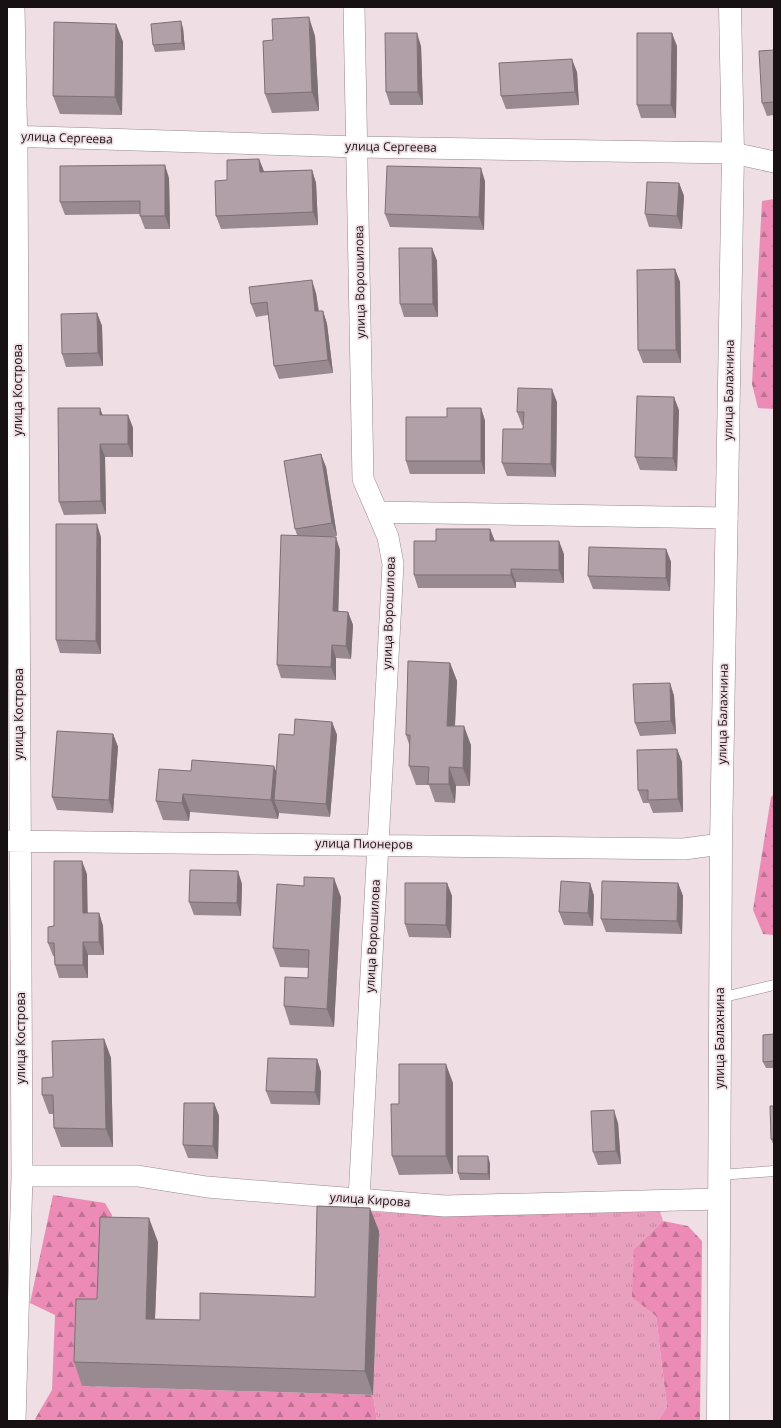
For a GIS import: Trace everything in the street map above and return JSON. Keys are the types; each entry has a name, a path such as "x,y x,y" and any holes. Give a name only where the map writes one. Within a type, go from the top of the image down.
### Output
{"street":[{"name":"улица Кострова","path":"14,7 12,137 13,841 22,1176 15,1421"},
{"name":"улица Ворошилова","path":"354,7 358,147 363,479 388,537 393,564 359,1199"},
{"name":"улица Балахнина","path":"718,1421 720,844 733,153 730,7"},
{"name":"улица Сергеева","path":"12,137 358,147 733,153 774,162"},
{"path":"378,512 726,518"},
{"name":"улица Пионеров","path":"13,841 377,844 684,849 720,844"},
{"name":"улица Кирова","path":"22,1176 138,1176 207,1187 445,1206 719,1199"}],"lane":[{"path":"720,998 774,985"},
{"path":"719,1175 774,1171"}],"green space":[{"path":"774,199 774,409 758,408 752,384 762,201"},
{"path":"774,794 774,935 763,934 753,910 771,797"},
{"path":"53,1195 105,1203 112,1215 82,1386 373,1395 377,1421 36,1421 35,1419 52,1390 55,1315 30,1303"},
{"path":"328,1209 446,1216 660,1211 663,1221 634,1249 656,1316 667,1407 658,1421 377,1421 373,1395 379,1232"},
{"path":"663,1221 688,1226 702,1241 700,1421 658,1421 667,1407 656,1316 632,1297 634,1249"}],"building":[{"path":"309,17 312,92 265,94 263,41 273,40 272,19"},
{"path":"181,21 182,43 153,45 151,24"},
{"path":"54,22 116,24 115,97 53,96"},
{"path":"385,33 417,33 418,92 386,92"},
{"path":"637,33 672,33 671,105 637,105"},
{"path":"774,50 774,102 762,103 759,51"},
{"path":"572,59 575,92 501,96 499,63"},
{"path":"259,159 260,172 312,170 313,212 216,216 215,181 227,180 227,160"},
{"path":"165,165 165,216 140,216 140,201 60,202 60,166"},
{"path":"387,166 481,168 479,217 385,214"},
{"path":"647,182 679,183 677,216 645,214"},
{"path":"399,248 432,248 433,304 400,304"},
{"path":"675,269 676,350 638,350 637,270"},
{"path":"312,280 315,311 323,311 328,360 274,366 267,302 251,304 249,287"},
{"path":"97,313 98,353 62,354 61,314"},
{"path":"518,388 552,389 551,464 502,463 503,429 523,429 524,412 517,412"},
{"path":"637,396 674,397 673,458 635,457"},
{"path":"58,408 100,408 100,415 128,415 128,444 100,444 101,501 59,502"},
{"path":"447,408 481,408 481,461 406,461 406,417 447,417"},
{"path":"321,454 332,523 295,529 284,461"},
{"path":"56,524 97,524 96,641 56,640"},
{"path":"436,529 490,529 490,541 559,541 559,570 511,569 511,575 414,575 414,541 436,541"},
{"path":"281,535 336,537 333,611 348,612 346,646 332,645 331,667 277,665"},
{"path":"589,547 666,549 666,578 588,576"},
{"path":"408,661 450,663 447,726 464,726 463,768 449,767 449,784 428,784 429,767 409,766 410,735 406,735"},
{"path":"670,683 671,721 635,723 633,684"},
{"path":"295,719 332,722 326,804 274,800 279,734 294,735"},
{"path":"57,731 113,734 109,800 52,797"},
{"path":"677,749 678,799 648,800 648,790 638,790 637,750"},
{"path":"192,760 274,766 271,800 183,794 182,803 156,801 159,769 191,771"},
{"path":"54,861 82,861 83,913 99,913 99,942 83,942 83,965 55,965 54,943 48,943 48,927 54,926"},
{"path":"190,870 238,871 237,903 189,902"},
{"path":"304,877 334,878 327,1009 284,1006 285,977 308,978 309,950 273,948 277,884 304,886"},
{"path":"561,881 590,883 588,913 559,912"},
{"path":"602,881 678,883 677,921 601,919"},
{"path":"405,883 447,883 446,925 405,924"},
{"path":"774,1034 774,1061 763,1062 763,1035"},
{"path":"104,1039 106,1129 54,1128 53,1095 42,1095 42,1078 53,1077 52,1041"},
{"path":"268,1058 317,1059 315,1092 266,1091"},
{"path":"399,1064 446,1064 446,1156 392,1156 391,1104 399,1104"},
{"path":"184,1103 214,1103 213,1146 183,1145"},
{"path":"770,1106 774,1106 774,1139 771,1139"},
{"path":"614,1110 616,1151 593,1152 591,1111"},
{"path":"458,1156 488,1156 488,1174 458,1173"},
{"path":"317,1206 370,1208 365,1371 74,1362 76,1299 97,1299 100,1217 149,1218 146,1319 200,1320 200,1293 315,1297"}]}
